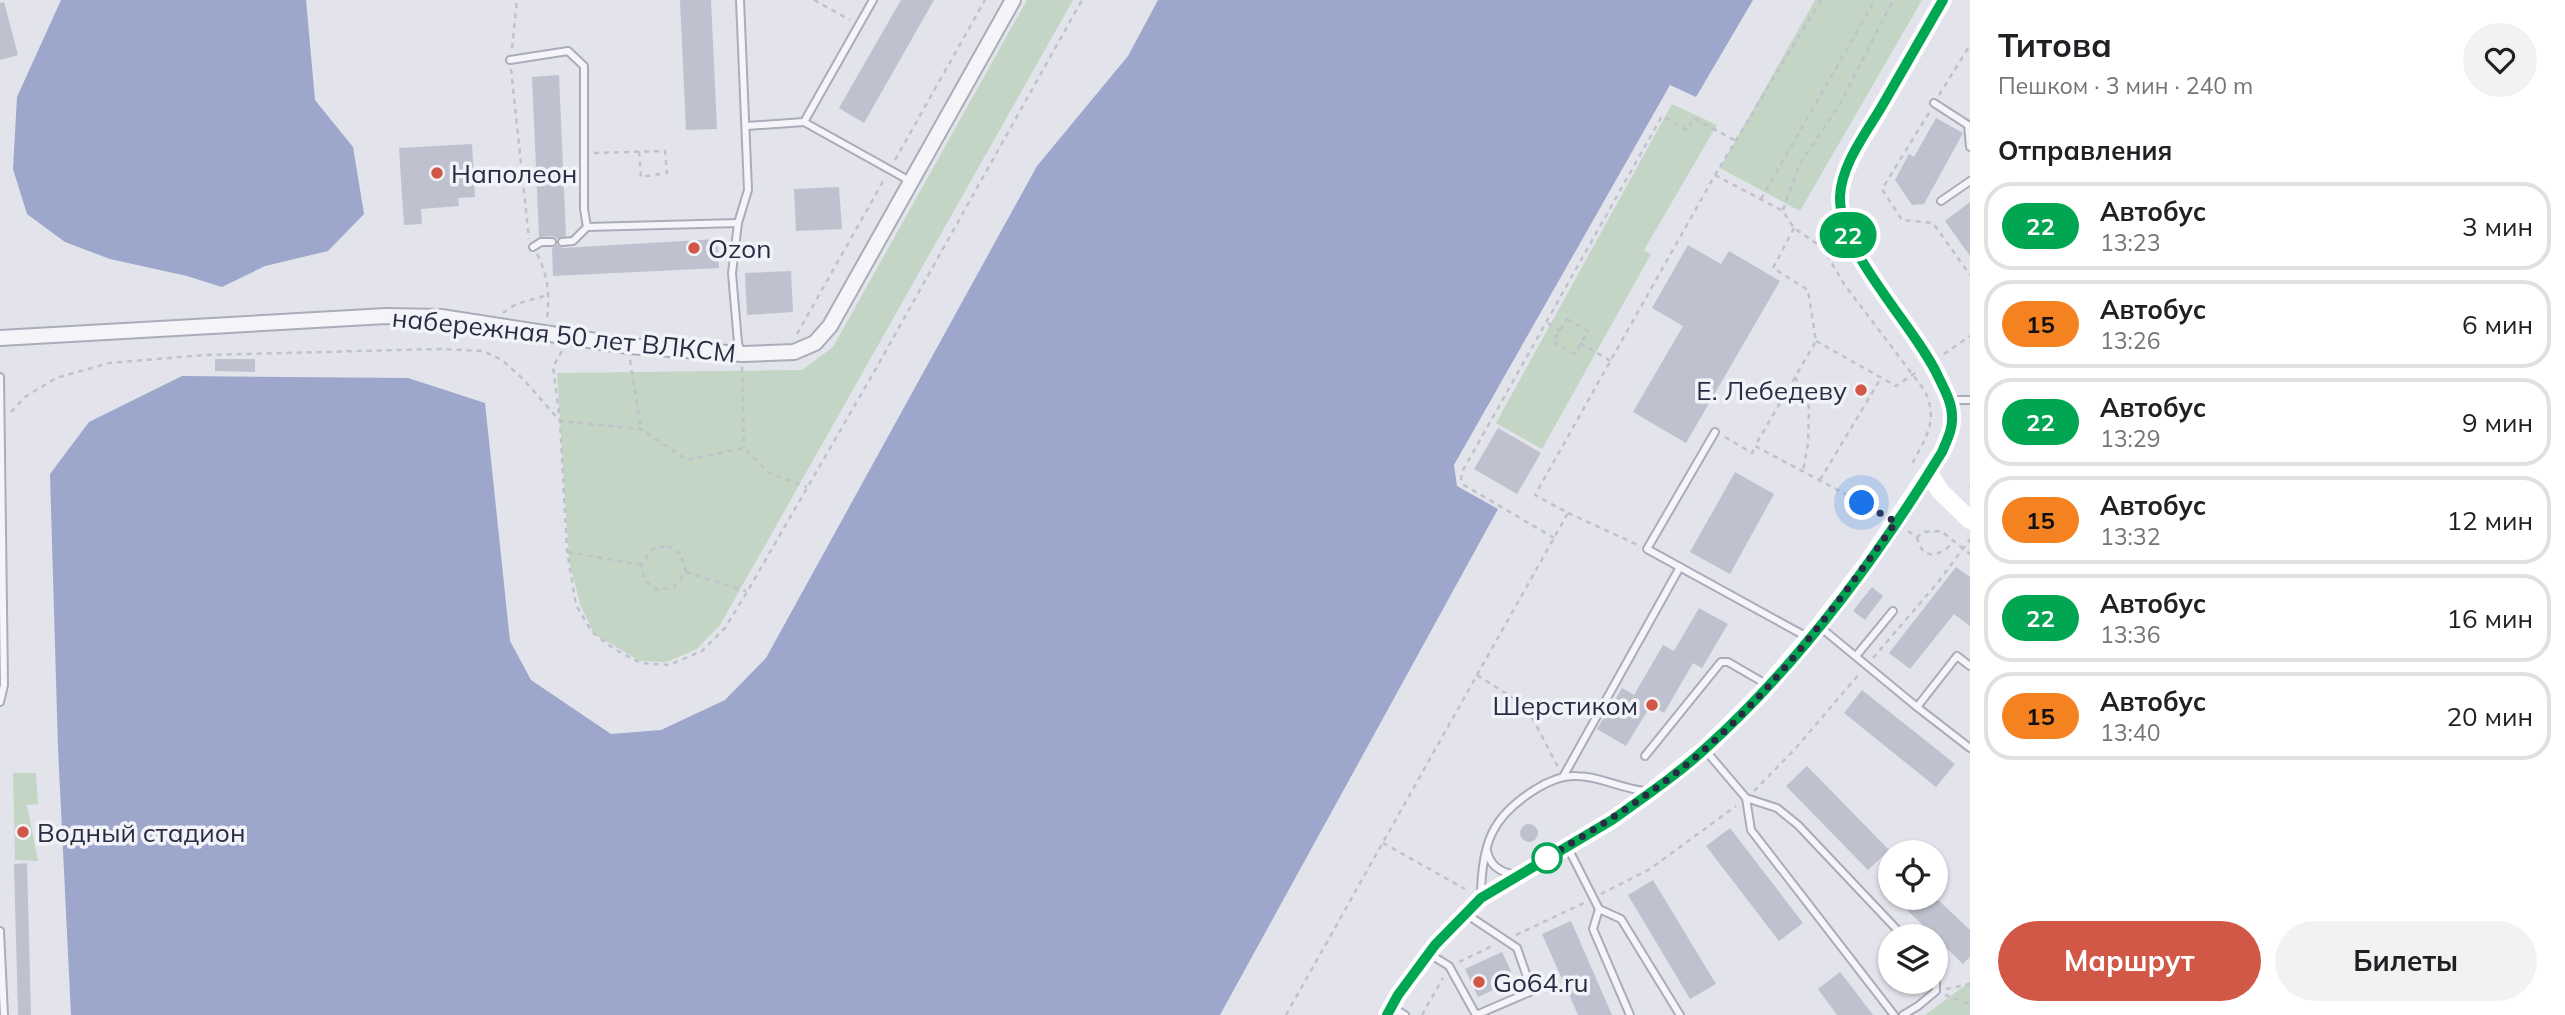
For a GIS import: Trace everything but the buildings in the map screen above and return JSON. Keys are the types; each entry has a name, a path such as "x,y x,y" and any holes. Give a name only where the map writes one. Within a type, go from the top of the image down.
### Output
{"main road":[{"path":"1394,1012 1428,954 1481,898 1612,820 1705,749 1768,685 1814,632 1929,473 1951,432 1950,400 1932,362 1860,259 1843,227 1840,195 1849,162 1943,0"},
{"path":"1929,473 1940,491 1970,520"}],"street":[{"name":"набережная 50 лет ВЛКСМ","path":"0,338 386,316 441,317 628,346 742,354 794,352 815,343 830,326 1013,0"}],"lane":[{"path":"740,0 748,190 738,223 732,272 738,343 742,354"},
{"path":"804,122 873,0"},
{"path":"510,60 568,51 584,66 584,209 587,227"},
{"path":"1934,103 1968,125 1970,147"},
{"path":"746,126 804,122 910,181"},
{"path":"1941,201 1970,181"},
{"path":"562,242 573,241 587,227 738,223"},
{"path":"533,247 541,242 552,242"},
{"path":"0,377 4,685 0,702"},
{"path":"1950,400 1970,400"},
{"path":"1715,432 1647,549 1814,632 1856,656 1970,748"},
{"path":"1563,777 1680,567"},
{"path":"1856,656 1893,611"},
{"path":"1917,707 1957,656 1970,666"},
{"path":"1645,756 1721,662 1728,662 1768,685"},
{"path":"1705,749 1746,798 1751,830 1894,1015"},
{"path":"1481,898 1481,866 1491,831 1504,813 1542,785 1576,775 1595,778 1627,790 1651,792"},
{"path":"1746,798 1777,808 1798,825 1892,924"},
{"path":"1486,845 1488,859 1496,868 1505,873 1519,874"},
{"path":"1567,846 1600,909 1621,919 1681,1015"},
{"path":"1600,909 1593,929 1630,1015"},
{"path":"1428,954 1449,966 1476,1015 1532,991 1517,948 1465,913"},
{"path":"0,931 4,1015"},
{"path":"1903,1015 1932,994"}],"path":[{"path":"517,0 510,60 528,238 543,266 550,301 544,333"},
{"path":"814,0 859,25"},
{"path":"794,340 985,0"},
{"path":"571,338 553,367 560,421 567,551 576,605 592,632 614,649 641,663 669,664 702,651 725,628 878,365 1082,0"},
{"path":"1647,549 1535,495 1715,175 1821,0"},
{"path":"1760,199 1875,0"},
{"path":"1783,211 1798,165 1840,104 1893,0"},
{"path":"1970,45 1882,189 1902,220 1933,223 1970,275"},
{"path":"1554,538 1464,485 1462,472 1662,116 1687,130 1694,118 1736,141"},
{"path":"584,153 639,151 665,151 667,173 641,177 639,151"},
{"path":"1715,175 1783,211 1794,228 1823,248 1844,284 1925,391 1932,406 1931,425 1908,473"},
{"path":"1715,432 1752,453 1816,341 1808,290 1773,268 1794,228"},
{"path":"1567,318 1587,331 1580,343 1574,354 1553,342 1567,318"},
{"path":"1547,322 1560,331"},
{"path":"1816,341 1896,386 1970,336"},
{"path":"1580,343 1611,361"},
{"path":"628,346 641,429"},
{"path":"2,422 25,397 56,378 109,363 204,355 440,349 482,351 502,360 523,379 560,421 641,429 687,460 744,448"},
{"path":"742,354 744,448 769,472 807,487"},
{"path":"1795,377 1809,407 1808,444 1803,471"},
{"path":"1820,480 1881,378"},
{"path":"1755,446 1896,522 1917,537 1918,544 1926,552 1935,555 1945,552 1954,541"},
{"path":"1286,1015 1568,513"},
{"path":"1917,537 1924,532 1941,531 1970,554"},
{"path":"1422,1015 1449,966 1650,869 1746,798 1795,749 1939,581 1970,539"},
{"path":"667,546 681,554 686,572 674,587 658,590 645,581 641,565 652,549 667,546"},
{"path":"567,551 641,565"},
{"path":"686,572 747,592"},
{"path":"1476,676 1516,699 1534,721 1563,777"},
{"path":"1383,843 1481,898"},
{"path":"1948,989 1970,984"},
{"path":"1944,994 1970,1004"}],"green space":[{"path":"1027,0 1073,0 720,625 697,649 666,662 640,661 594,634 580,604 569,560 557,373 802,370 833,347"},
{"path":"1815,0 1922,0 1800,211 1720,168"},
{"path":"1672,104 1717,125 1644,250 1651,254 1542,449 1496,423"},
{"name":"Водный стадион","path":"13,773 36,773 38,804 27,805 38,861 15,860"},
{"path":"1970,982 1970,1015 1925,1015"}],"water":[{"path":"61,0 306,0 315,100 353,147 364,214 328,251 265,266 222,287 187,276 110,259 65,242 27,214 13,169 17,97"},
{"path":"1158,0 1753,0 1696,97 1670,85 1454,465 1457,486 1498,509 1220,1015 71,1015 58,748 50,474 89,422 182,376 408,378 485,403 510,641 531,680 611,734 661,730 725,700 766,658 1037,166 1128,56"}],"bus line":[{"name":"22","path":"1387,1015 1398,995 1435,945 1481,898 1632,806 1705,749 1760,695 1819,626 1866,565 1942,452 1951,432 1950,400 1932,362 1860,259 1843,227 1840,195 1849,162 1943,0"}],"place":[{"name":"Наполеон","path":"437,173"},
{"name":"Ozon","path":"694,248"},
{"name":"Е. Лебедеву","path":"1861,390"},
{"name":"Шерстиком","path":"1652,705"},
{"name":"Водный стадион","path":"23,832"},
{"name":"Go64.ru","path":"1479,982"}],"route":[{"path":"1547,858 1543,860 1612,820 1651,792 1705,749 1760,695 1819,626 1896,522 1862,503"}]}
